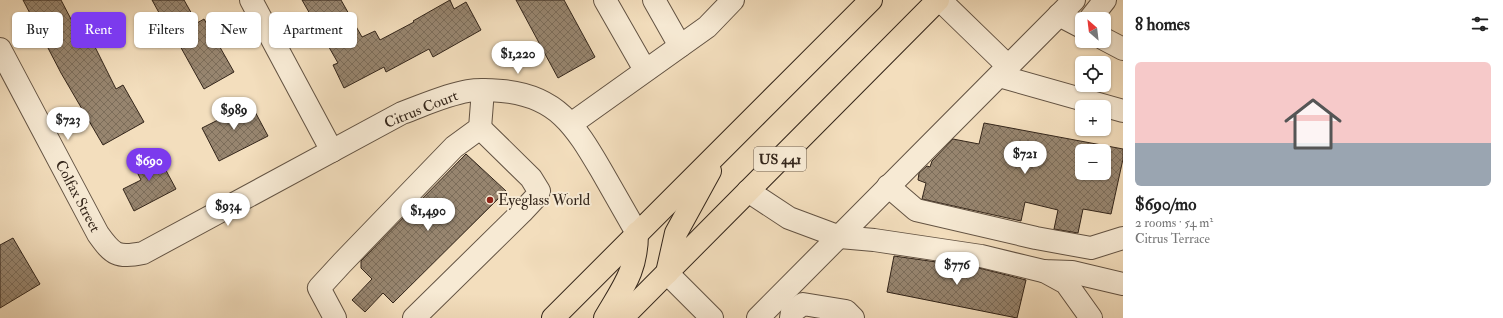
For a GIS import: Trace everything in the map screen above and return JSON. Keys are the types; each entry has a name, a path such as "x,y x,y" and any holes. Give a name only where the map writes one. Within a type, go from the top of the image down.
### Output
{"main road":[{"name":"US 441","path":"553,318 871,0"},
{"name":"US 441","path":"622,318 939,0"},
{"path":"667,273 676,233 722,149"},
{"path":"605,318 633,269 637,251 637,233"}],"street":[{"path":"251,0 332,151"},
{"path":"605,0 645,70"},
{"path":"654,0 680,46"},
{"path":"571,124 707,27 732,0"},
{"path":"939,0 1004,71 1123,111"},
{"path":"1096,12 1105,0"},
{"path":"758,318 1067,8 1075,18"},
{"path":"1111,42 1123,48"},
{"name":"Colfax Street","path":"0,49 98,234 110,251 115,254"},
{"path":"336,318 319,288 342,262 454,147 480,128 483,90"},
{"name":"Citrus Court","path":"115,254 126,256 143,253 402,113 443,97 483,90 519,92 542,101 559,112 571,124 586,144 637,233"},
{"path":"414,318 522,212 536,197 539,191 531,178 480,128"},
{"path":"888,186 916,210 1036,238 1091,248 1123,238"},
{"path":"748,191 789,218 840,237 874,240 981,256 1043,271 1072,272 1123,284"},
{"path":"1043,271 1066,283 1091,318"},
{"path":"667,273 712,318"},
{"path":"791,318 792,312 803,304 846,311 853,318"}],"building":[{"path":"23,0 61,0 71,19 71,48 96,48 116,89 123,85 144,122 103,145 48,48 63,48 63,12 29,12"},
{"path":"152,0 184,0 191,12 159,12"},
{"path":"302,0 341,0 348,12 309,12"},
{"path":"450,0 454,9 466,2 481,30 433,57 429,49 386,72 384,67 344,88 333,65 338,63 329,48 357,48 357,28 362,37 375,31 380,40 414,22 413,21"},
{"path":"516,0 564,0 595,57 558,78"},
{"path":"204,19 206,23 206,48 220,48 234,72 204,89 181,48 198,48 198,22"},
{"path":"237,104 241,112 252,106 268,136 219,161 202,128 220,119 217,114"},
{"path":"984,123 1096,144 1075,144 1075,180 1111,180 1111,147 1123,149 1123,159 1111,214 1083,209 1078,233 1054,229 1058,210 1025,202 1021,221 922,199 926,183 918,180 919,173 927,166 930,167 932,161 953,139 979,144"},
{"path":"155,150 176,189 134,211 123,189 141,180 132,162"},
{"path":"466,154 506,191 393,303 383,293 365,312 352,300 372,279 361,268 361,261"},
{"path":"13,238 40,284 0,308 0,245"},
{"path":"894,256 979,268 1026,280 1017,318 887,292"}],"place":[{"name":"Eyeglass World","path":"490,200"}]}
